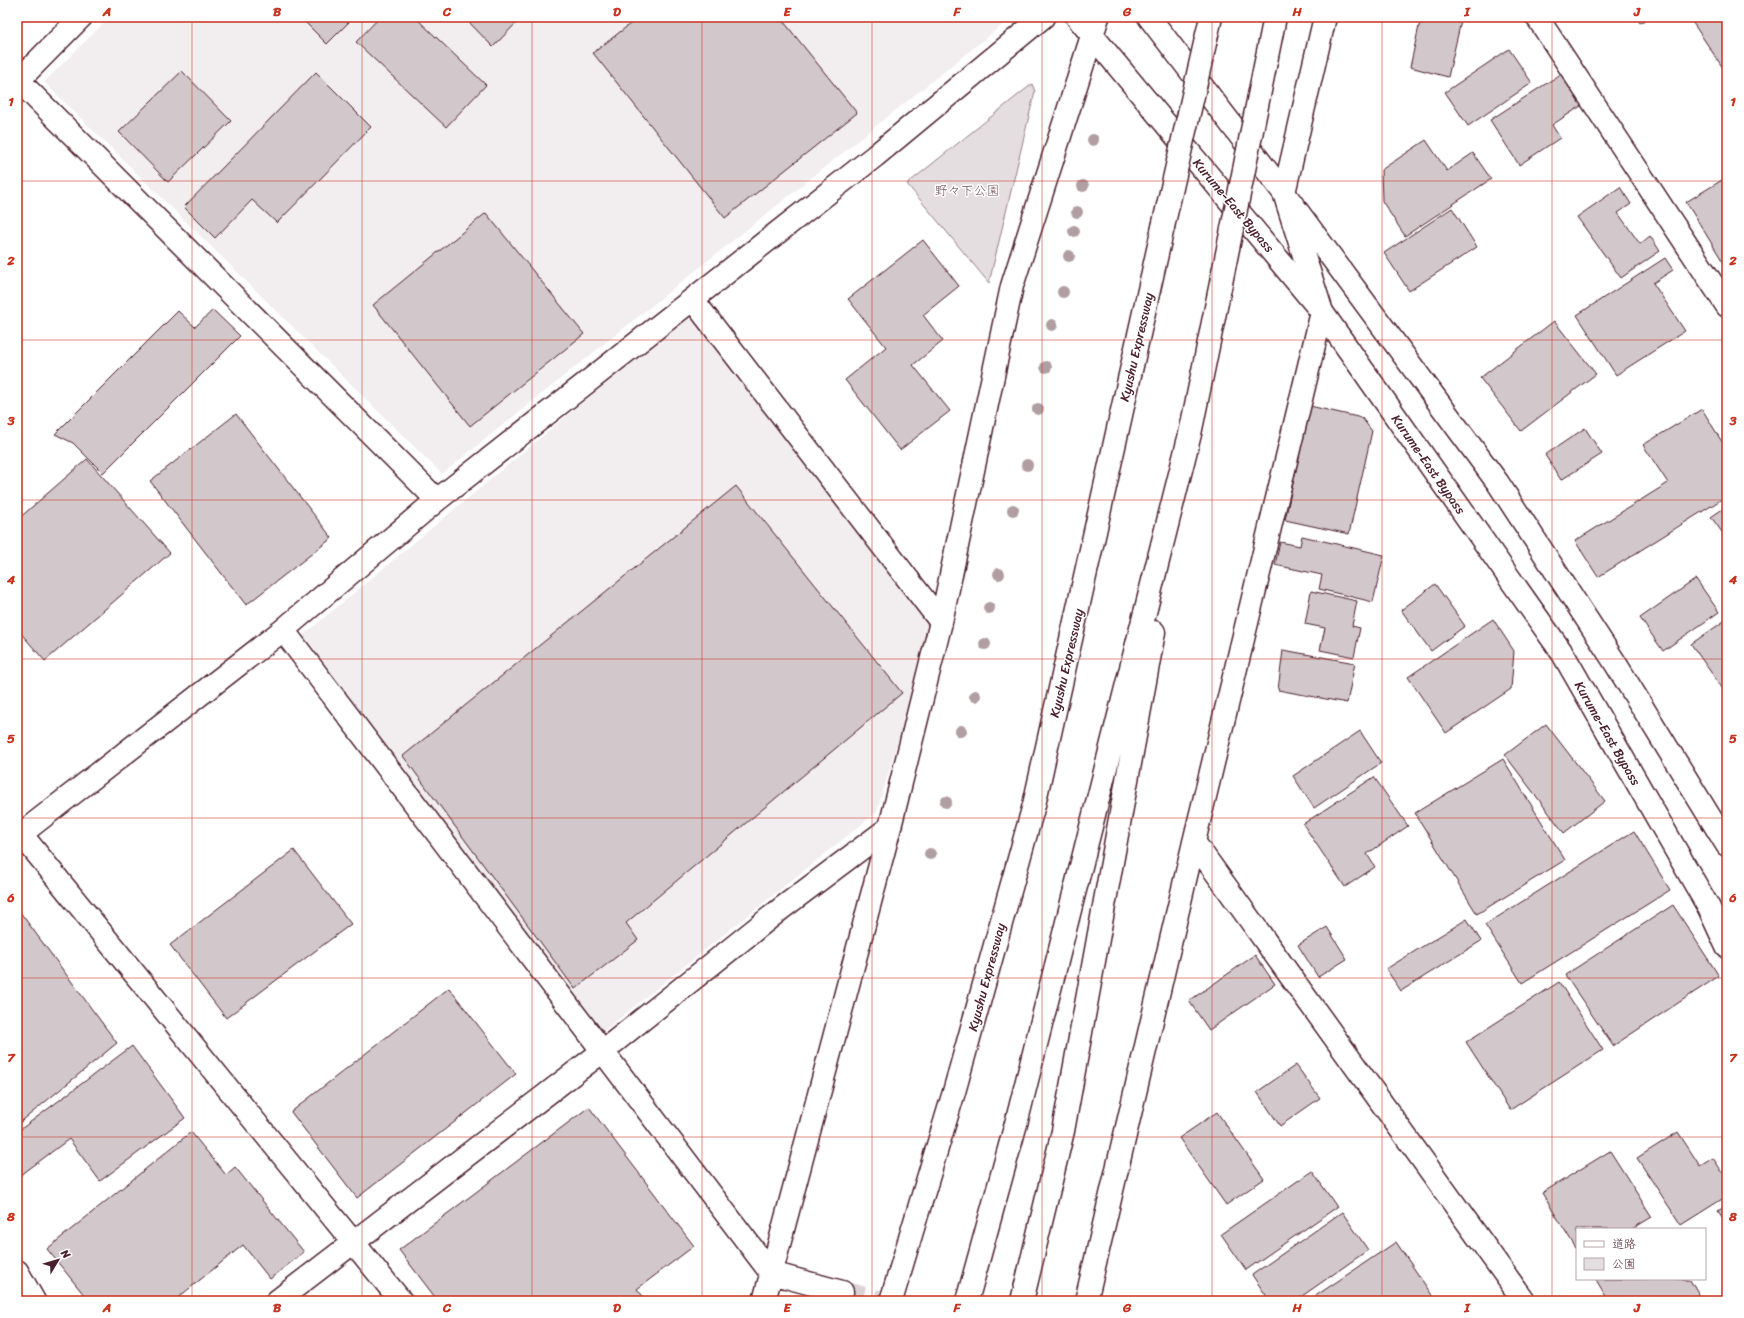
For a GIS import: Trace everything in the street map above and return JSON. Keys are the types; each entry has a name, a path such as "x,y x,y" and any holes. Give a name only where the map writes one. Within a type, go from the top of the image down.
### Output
{"main road":[{"path":"81,17 17,82 437,500"},
{"path":"401,1301 19,836 283,630 437,500 875,156 1043,17"},
{"name":"Kurume-East Bypass","path":"1077,17 1095,26 1322,312 1563,654 1709,908 1727,947"},
{"path":"1149,17 1284,193 1498,483 1614,661 1727,845"},
{"name":"Kyushu Expressway","path":"891,1301 954,1092 1034,805 1211,17"},
{"path":"1022,1301 1063,1131 1190,434 1275,17"},
{"path":"1086,1301 1194,842 1322,312 1284,193 1325,17"},
{"path":"1537,17 1727,306"},
{"path":"764,1301 890,827 941,622 1012,286 1095,26"},
{"path":"693,300 941,622"},
{"path":"967,1301 1017,1120 1190,434"},
{"path":"283,630 771,1273 842,1292"},
{"path":"276,1301 603,1052 782,908 890,827"},
{"path":"1194,842 1524,1301"},
{"path":"17,1271 34,1301"}],"shaded area":[{"path":"110,17 1012,17 442,474 44,82"},
{"path":"691,312 933,621 877,812 600,1034 301,637"}],"green space":[{"name":"野々下公園","path":"1032,84 1035,91 989,283 907,184"}],"building":[{"path":"300,17 352,17 353,18 327,44"},
{"path":"380,17 415,17 486,85 446,127 356,42"},
{"path":"464,17 522,17 493,47"},
{"path":"639,17 780,17 857,113 725,218 593,53"},
{"path":"1421,17 1462,17 1448,77 1410,67"},
{"path":"1636,17 1650,17 1640,23"},
{"path":"1689,17 1727,17 1727,74"},
{"path":"1509,49 1532,83 1468,126 1445,92"},
{"path":"182,71 231,121 168,182 119,132"},
{"path":"316,72 371,127 277,223 252,200 215,238 184,207"},
{"path":"1564,72 1584,104 1552,125 1560,138 1519,165 1490,120"},
{"path":"1426,140 1447,171 1473,153 1491,179 1405,236 1382,201 1381,170"},
{"path":"1727,177 1727,264 1725,265 1686,202"},
{"path":"1620,187 1631,204 1618,213 1640,244 1650,236 1660,251 1621,278 1577,217"},
{"path":"1452,208 1477,247 1409,291 1384,253"},
{"path":"486,213 584,334 470,426 373,305"},
{"path":"923,240 959,286 923,315 943,341 913,365 950,411 900,450 845,380 886,347 848,299"},
{"path":"1665,258 1673,270 1653,283 1685,331 1616,375 1577,315"},
{"path":"213,310 240,336 103,473 73,443 55,434 178,311 195,327"},
{"path":"1554,321 1596,374 1521,431 1480,378"},
{"path":"1310,406 1362,418 1372,431 1349,534 1285,520"},
{"path":"1702,409 1727,450 1727,496 1598,577 1575,541 1668,483 1643,445"},
{"path":"236,414 332,538 246,605 150,481"},
{"path":"1585,428 1602,454 1561,480 1545,455"},
{"path":"87,459 170,553 45,661 17,629 17,520"},
{"path":"736,486 902,693 626,923 638,940 575,989 403,756"},
{"path":"1727,506 1727,539 1711,517"},
{"path":"1302,536 1384,555 1373,602 1319,589 1322,575 1275,565 1280,542 1300,546"},
{"path":"1696,579 1719,612 1663,651 1640,618"},
{"path":"1435,584 1465,626 1431,651 1401,610"},
{"path":"1311,591 1357,601 1352,626 1360,628 1354,657 1320,650 1325,628 1305,624"},
{"path":"1493,619 1514,651 1511,689 1446,733 1408,677"},
{"path":"1727,619 1727,695 1691,644"},
{"path":"17,644 24,652 17,658"},
{"path":"1283,650 1355,663 1347,703 1278,690"},
{"path":"1546,724 1605,801 1564,833 1505,755"},
{"path":"1360,731 1381,763 1314,808 1293,776"},
{"path":"1503,759 1565,860 1477,914 1415,813"},
{"path":"1374,777 1408,826 1367,854 1375,867 1345,887 1303,824"},
{"path":"1634,831 1670,890 1522,983 1485,925"},
{"path":"294,850 351,924 226,1018 170,945"},
{"path":"1673,905 1719,976 1613,1046 1565,975"},
{"path":"17,908 117,1043 17,1125"},
{"path":"1467,919 1481,941 1401,991 1386,969"},
{"path":"1327,927 1347,959 1318,977 1298,945"},
{"path":"1255,955 1275,984 1209,1030 1189,1001"},
{"path":"1559,982 1603,1050 1510,1110 1466,1042"},
{"path":"449,988 516,1074 357,1198 291,1112"},
{"path":"132,1046 185,1118 100,1181 69,1139 21,1175 17,1170 17,1132"},
{"path":"1296,1065 1320,1098 1280,1126 1257,1092"},
{"path":"589,1107 694,1246 637,1289 647,1301 438,1301 399,1250"},
{"path":"1217,1112 1264,1179 1226,1205 1179,1138"},
{"path":"191,1132 226,1175 235,1167 304,1252 270,1279 243,1245 174,1301 89,1301 47,1249"},
{"path":"1678,1132 1700,1166 1713,1158 1727,1179 1727,1196 1681,1225 1637,1158"},
{"path":"1610,1151 1652,1217 1634,1228 1576,1228 1576,1248 1542,1193"},
{"path":"1312,1171 1337,1207 1246,1270 1221,1234"},
{"path":"1727,1205 1727,1224 1718,1211"},
{"path":"1342,1212 1368,1250 1295,1301 1270,1301 1252,1275"},
{"path":"1396,1242 1436,1301 1308,1301"},
{"path":"1596,1280 1691,1280 1700,1296 1692,1301 1608,1301"}],"tunnel":[{"path":"842,1292 878,1301"}]}
